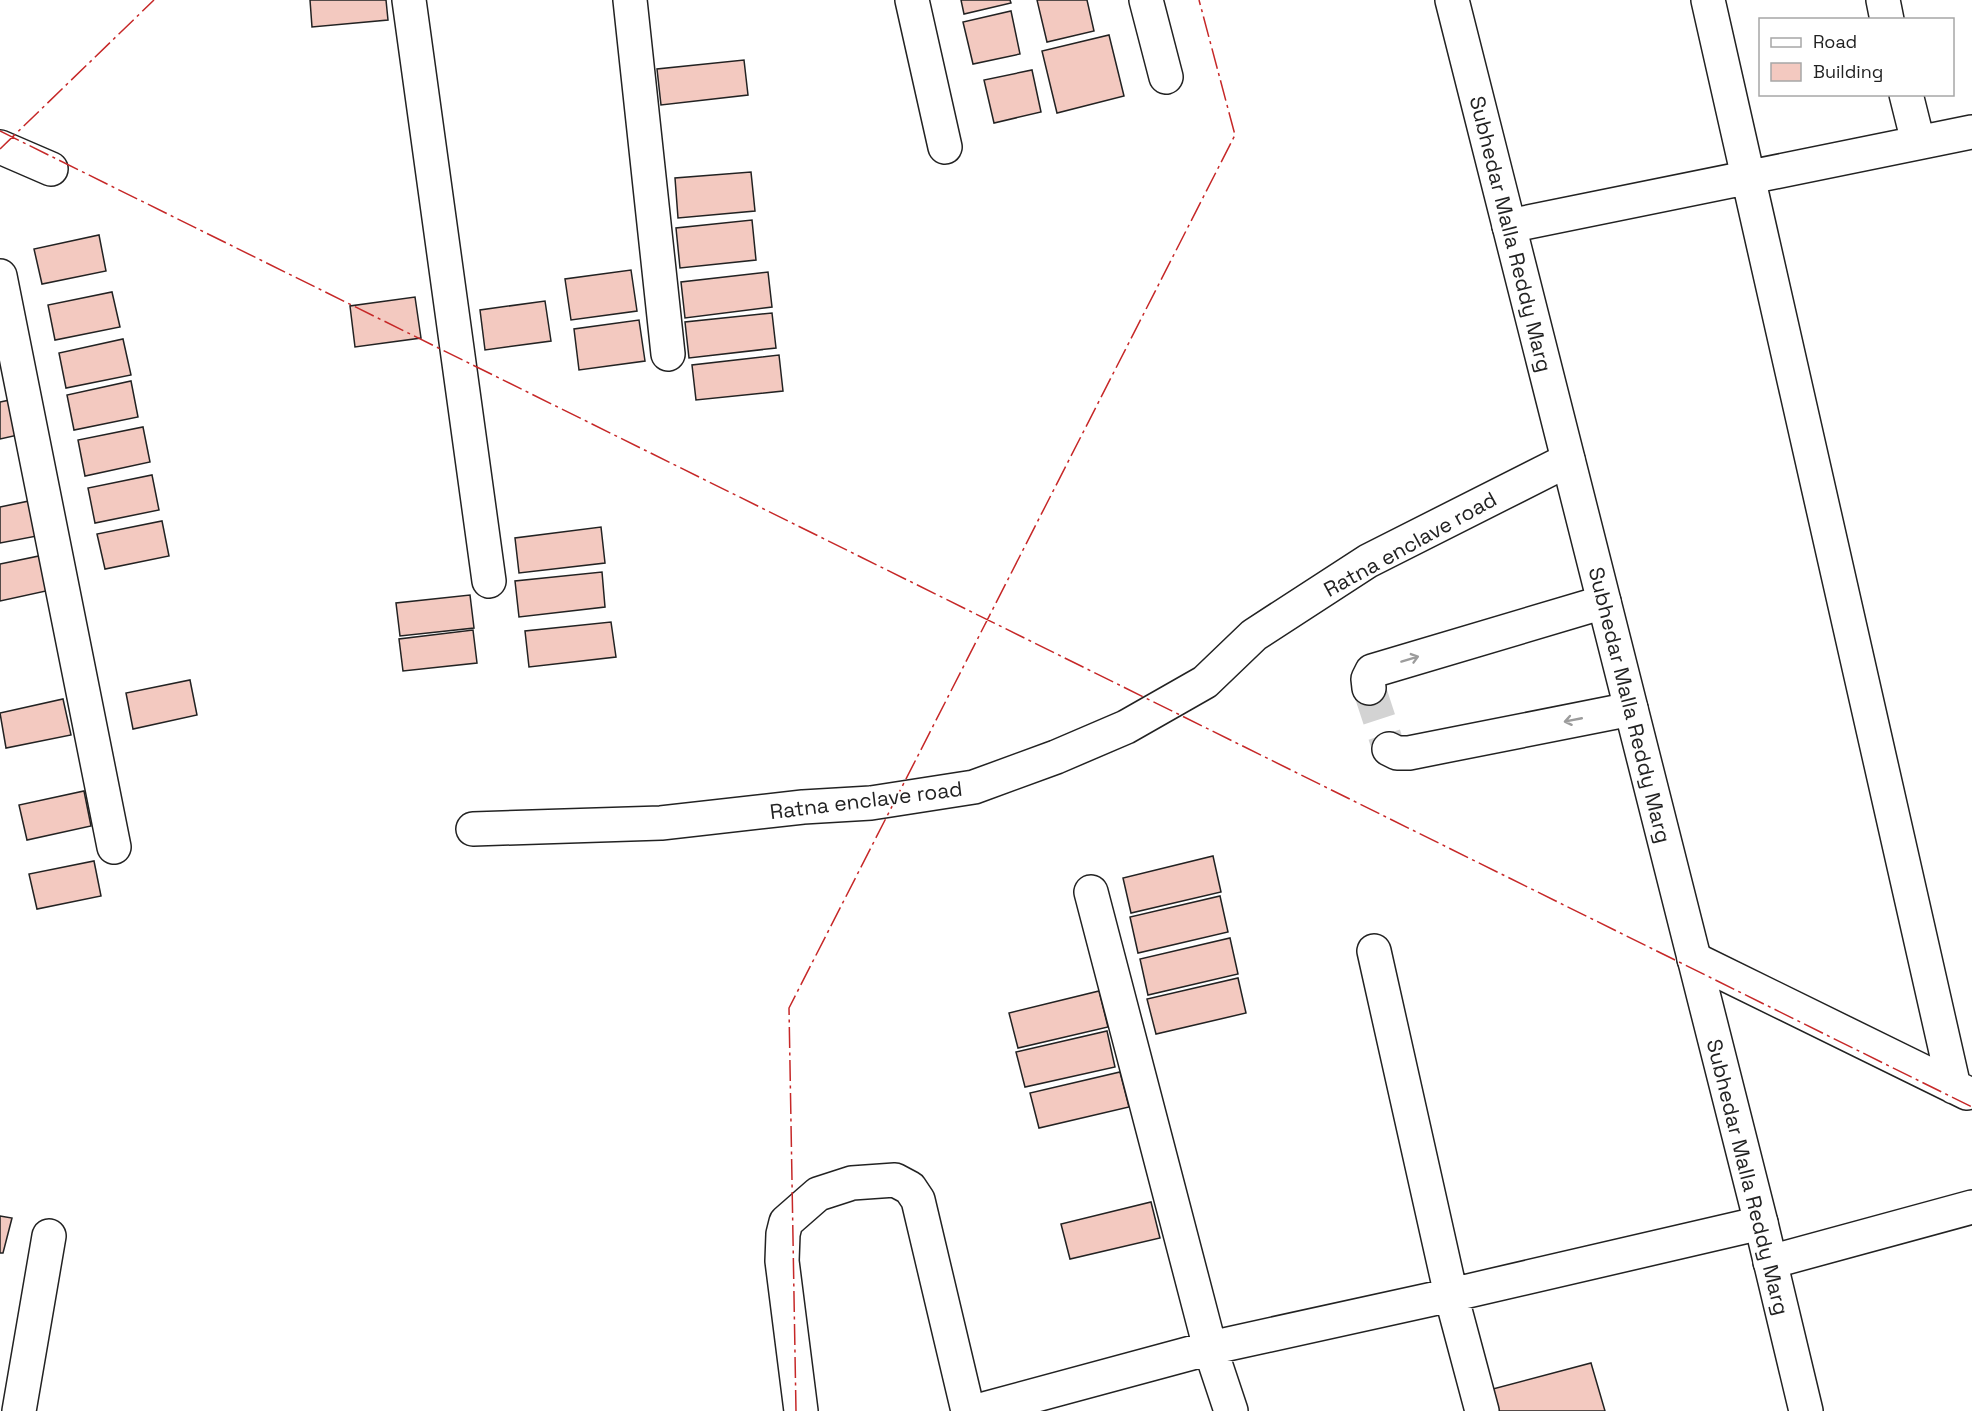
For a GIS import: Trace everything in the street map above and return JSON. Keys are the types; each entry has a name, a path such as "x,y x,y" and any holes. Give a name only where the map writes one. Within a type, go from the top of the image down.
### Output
{"street":[{"path":"409,0 489,581"},
{"path":"630,0 668,354"},
{"path":"912,0 945,147"},
{"path":"1146,0 1166,77"},
{"name":"Subhedar Malla Reddy Marg","path":"1452,0 1761,1223 1806,1411"},
{"path":"1708,0 1963,1092"},
{"path":"1882,0 1886,18"},
{"path":"1906,96 1918,142"},
{"path":"1509,226 1972,132"},
{"path":"0,147 51,169"},
{"path":"0,276 114,847"},
{"name":"Ratna enclave road","path":"473,829 661,823 803,807 871,803 974,787 1056,757 1126,727 1205,682 1254,635 1368,561 1568,460"},
{"path":"1369,688 1368,679 1372,671 1604,602"},
{"path":"1389,749 1397,753 1409,753 1631,708"},
{"path":"1091,892 1210,1348 1231,1411"},
{"path":"1374,951 1451,1295 1482,1411"},
{"path":"1694,959 1963,1092"},
{"path":"801,1411 782,1261 786,1222 818,1194 852,1183 895,1180 910,1188 918,1200 969,1411"},
{"path":"1770,1262 1972,1207"},
{"path":"977,1411 1210,1348 1761,1223"},
{"path":"19,1411 49,1236"}],"building":[{"path":"310,0 386,0 388,20 312,27"},
{"path":"961,0 1010,0 1011,3 964,14"},
{"path":"1037,0 1087,0 1094,31 1047,42"},
{"path":"1011,11 1020,54 973,64 963,22"},
{"path":"1109,35 1124,96 1057,113 1042,51"},
{"path":"744,60 748,95 661,105 657,69"},
{"path":"1032,70 1041,112 994,123 984,80"},
{"path":"751,172 755,211 678,218 675,178"},
{"path":"752,220 756,260 680,268 676,228"},
{"path":"99,235 106,271 42,284 34,249"},
{"path":"631,270 637,311 571,320 565,279"},
{"path":"768,272 772,307 685,318 681,282"},
{"path":"112,292 120,327 55,340 48,305"},
{"path":"415,297 421,338 355,347 350,306"},
{"path":"545,301 551,341 485,350 480,310"},
{"path":"772,313 776,348 689,358 685,322"},
{"path":"639,320 645,361 579,370 574,329"},
{"path":"123,339 131,375 66,388 59,353"},
{"path":"779,355 783,391 696,400 692,365"},
{"path":"131,381 138,417 74,430 67,395"},
{"path":"10,400 18,435 0,439 0,402"},
{"path":"143,427 150,462 85,476 78,440"},
{"path":"152,475 159,510 95,523 88,488"},
{"path":"29,501 37,536 0,543 0,507"},
{"path":"162,521 169,556 105,569 97,534"},
{"path":"601,527 605,563 519,573 515,538"},
{"path":"39,556 46,591 0,601 0,564"},
{"path":"602,572 605,607 519,617 515,581"},
{"path":"470,595 474,628 400,636 396,603"},
{"path":"611,622 616,657 529,667 525,631"},
{"path":"473,630 477,663 403,671 399,639"},
{"path":"190,680 197,715 133,729 126,693"},
{"path":"63,699 71,735 6,748 0,713"},
{"path":"84,791 91,826 27,840 19,805"},
{"path":"1213,856 1221,892 1131,913 1123,878"},
{"path":"94,861 101,896 37,909 29,874"},
{"path":"1220,896 1228,932 1138,953 1130,917"},
{"path":"1230,938 1238,974 1148,995 1140,959"},
{"path":"1238,978 1246,1013 1156,1034 1147,999"},
{"path":"1099,991 1108,1027 1018,1048 1009,1013"},
{"path":"1107,1031 1115,1067 1025,1087 1016,1052"},
{"path":"1120,1072 1129,1107 1039,1128 1030,1093"},
{"path":"1151,1202 1160,1238 1070,1259 1061,1224"},
{"path":"0,1216 12,1218 3,1253 0,1253"},
{"path":"1591,1363 1605,1411 1495,1411 1489,1390"}],"tunnel":[{"path":"1369,688 1389,749"}],"power":[{"path":"0,149 154,0"},
{"path":"796,1411 789,1008 1235,135 1199,0"},
{"path":"0,131 1972,1107"}]}
